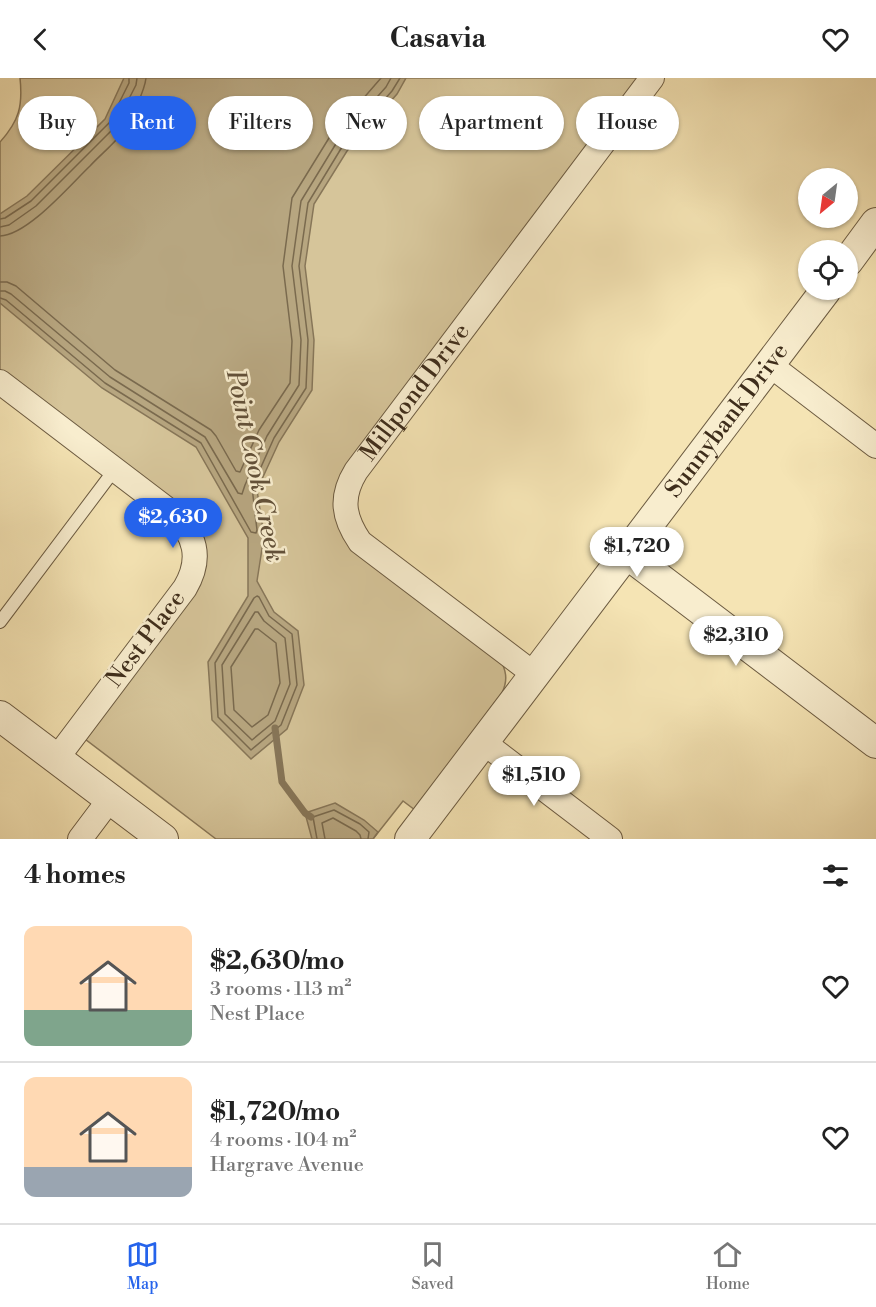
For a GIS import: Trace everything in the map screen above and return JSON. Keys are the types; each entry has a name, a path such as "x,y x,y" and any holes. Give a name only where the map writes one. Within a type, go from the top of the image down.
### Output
{"street":[{"name":"Millpond Drive","path":"534,674 360,542 350,526 345,499 356,471 652,78"},
{"path":"858,247 876,223"},
{"name":"Sunnybank Drive","path":"410,839 819,300"},
{"path":"770,365 876,446"},
{"name":"Nest Place","path":"0,382 172,513 182,522 194,547 194,569 178,597 57,758"},
{"path":"626,553 876,743"},
{"path":"0,716 163,839"},
{"path":"483,742 597,835"},
{"path":"80,839 110,799"}],"lane":[{"path":"0,622 115,469"}],"shaded area":[{"path":"20,78 641,78 628,96 576,96 576,150 589,150 334,505 502,663 506,674 502,693 415,810 403,801 373,839 216,839 85,739 205,550 0,371 0,142 12,127 18,113 18,150 97,150 97,96 21,96"}],"water":[{"path":"124,78 406,78 395,96 325,96 325,150 348,150 314,204 305,266 314,340 312,390 279,442 257,490 264,536 257,581 274,612 298,631 304,685 287,729 251,759 212,720 208,662 248,596 248,538 196,447 102,388 0,303 0,214 27,196 74,150 97,150 97,127 105,119 109,110 109,150 196,150 196,96 116,96"},
{"path":"335,803 364,820 378,832 373,839 312,839 305,813"}],"waterway":[{"name":"Point Cook Creek","path":"275,728 282,782 305,813 311,817"}]}
